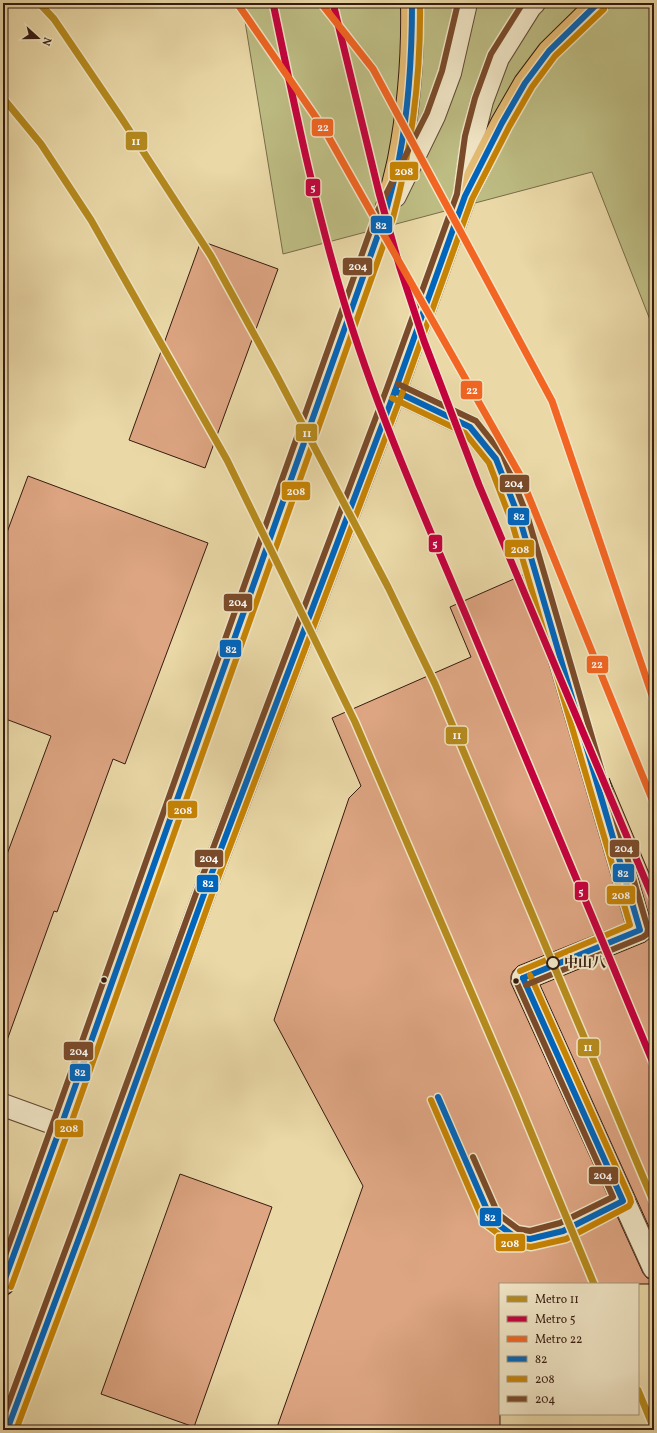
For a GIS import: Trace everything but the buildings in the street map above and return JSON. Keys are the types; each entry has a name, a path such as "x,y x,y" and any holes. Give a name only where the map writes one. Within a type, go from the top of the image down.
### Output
{"main road":[{"path":"3,1284 61,1126 385,215 399,160 406,120 412,27 412,3"},
{"path":"7,1430 85,1222 211,875 395,392 464,196 502,123 525,83 549,52 579,20 598,3"}],"street":[{"path":"385,215 434,116 450,74 466,3"},
{"path":"464,196 473,137 482,101 498,58 534,3"},
{"path":"395,392 470,427 496,459 520,520 640,930 523,978 654,1268"},
{"path":"3,1105 61,1126"}],"shaded area":[{"path":"242,3 654,3 654,330 592,172 283,254"}],"metro line":[{"name":"11","path":"39,3 54,19 122,119 211,256 277,376 388,587 435,684 654,1203"},
{"name":"22","path":"237,3 324,129 520,475 654,804"},
{"name":"5","path":"273,3 305,153 323,228 344,302 371,384 419,505 654,1065"},
{"name":"22","path":"321,3 373,69 552,401 654,701"},
{"name":"5","path":"333,3 379,193 400,268 424,341 479,485 654,901"},
{"name":"11","path":"3,98 41,144 91,220 227,460 355,722 516,1096 594,1283"},
{"name":"11","path":"639,1392 654,1429"}],"transit line":[{"name":"82","path":"3,1284 61,1126 385,215 399,159 408,100 411,62 412,3"},
{"name":"208","path":"11,1287 69,1129 393,218 400,191 414,111 419,57 420,3"},
{"name":"204","path":"3,1261 377,212 427,113 442,71 458,3"},
{"name":"204","path":"3,1418 201,880 387,388 457,194 465,136 475,98 491,54 523,3"},
{"name":"82","path":"7,1430 85,1222 208,883 395,391 465,196 502,123 525,83 549,51 598,3"},
{"name":"208","path":"16,1430 93,1225 215,886 402,394 472,199 509,127 532,87 555,56 604,9"},
{"name":"204","path":"398,384 476,421 503,455 528,518 648,929 647,934 643,937 526,985"},
{"name":"82","path":"395,391 470,427 496,459 520,520 640,930 523,978"},
{"name":"208","path":"392,398 465,433 489,463 512,523 630,925 520,971"},
{"name":"208","path":"431,1100 484,1223 512,1244 531,1247 566,1239 629,1206 631,1202 630,1198 530,975"},
{"name":"82","path":"438,1097 491,1219 515,1237 530,1239 563,1231 623,1201 523,978"},
{"name":"204","path":"473,1157 498,1214 518,1229 530,1231 560,1223 613,1197 516,981"}],"place":[{"name":"中山八","path":"553,963"}]}
